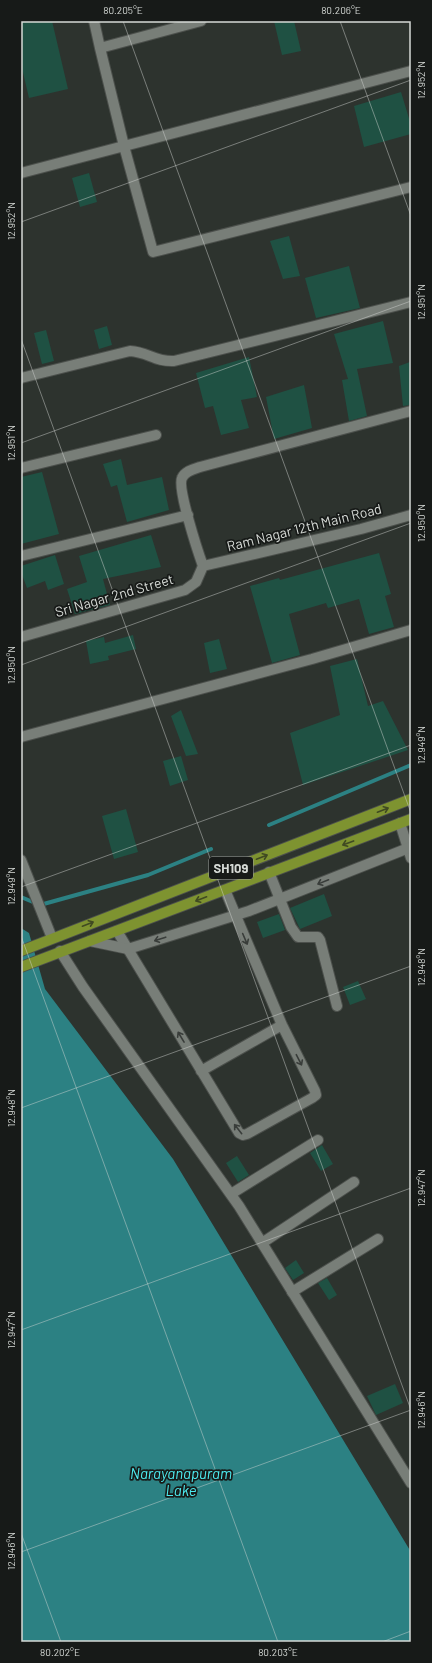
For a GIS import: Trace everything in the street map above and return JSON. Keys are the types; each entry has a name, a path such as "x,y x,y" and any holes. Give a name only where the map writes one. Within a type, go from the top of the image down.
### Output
{"main road":[{"name":"SH109","path":"21,951 411,799"},
{"name":"SH109","path":"21,967 411,819"}],"street":[{"path":"94,21 124,146 153,252 411,187"},
{"path":"100,48 201,21"},
{"path":"21,173 411,71"},
{"path":"21,378 130,351 142,352 162,361 174,361 411,302"},
{"path":"202,566 181,485 182,478 187,472 200,467 411,411"},
{"path":"21,468 156,435"},
{"path":"21,556 188,515"},
{"name":"Ram Nagar 12th Main Road","path":"202,566 361,529 411,515"},
{"name":"Sri Nagar 2nd Street","path":"21,637 185,590 196,582 202,566"},
{"path":"21,736 312,659 411,630"},
{"path":"90,941 128,949 234,914 249,911 410,851 400,823"},
{"path":"21,860 52,938"},
{"path":"269,872 291,928 298,937 318,937 320,940 337,1006"},
{"path":"117,931 200,1071 239,1133 243,1135 316,1095 282,1025 225,890"},
{"path":"60,951 82,987 231,1194 411,1483"},
{"path":"200,1071 282,1025"},
{"path":"231,1194 318,1140"},
{"path":"262,1243 354,1182"},
{"path":"292,1292 378,1239"}],"water":[{"name":"Narayanapuram Lake","path":"21,928 29,933 45,989 173,1159 411,1552 411,1642 21,1642"}],"building":[{"path":"21,21 52,21 68,89 29,98 21,64"},
{"path":"274,21 294,21 301,51 282,55"},
{"path":"401,92 411,125 411,134 364,147 354,106"},
{"path":"89,173 97,202 80,207 72,178"},
{"path":"289,236 300,276 283,279 270,241"},
{"path":"349,266 360,308 316,318 305,278"},
{"path":"383,321 393,363 357,369 367,416 349,421 342,380 348,379 334,334"},
{"path":"107,326 112,345 99,349 94,330"},
{"path":"46,330 54,361 42,364 34,333"},
{"path":"249,357 257,397 241,400 249,428 221,435 213,406 205,408 196,373"},
{"path":"410,362 411,405 403,406 399,366"},
{"path":"304,385 312,428 274,439 266,397"},
{"path":"121,459 127,485 162,477 169,510 127,522 117,485 111,487 103,464"},
{"path":"42,472 59,534 21,544 21,477"},
{"path":"151,535 161,567 103,579 110,605 75,614 67,589 87,582 79,556"},
{"path":"379,553 391,594 385,596 394,627 369,634 359,599 328,608 326,603 289,614 300,655 272,663 250,586 279,578 280,580"},
{"path":"55,555 64,584 48,590 45,581 27,588 21,572 21,566"},
{"path":"133,635 136,649 108,656 109,660 90,664 86,641 104,637 105,643"},
{"path":"219,639 227,669 210,673 204,643"},
{"path":"357,659 368,706 383,701 408,750 303,785 290,733 340,715 330,666"},
{"path":"181,710 198,754 186,756 171,716"},
{"path":"181,756 188,780 170,786 163,761"},
{"path":"126,809 138,852 114,859 102,816"},
{"path":"324,894 332,916 300,929 290,908"},
{"path":"279,914 285,930 263,938 257,922"},
{"path":"358,981 366,999 350,1005 343,987"},
{"path":"322,1145 333,1164 321,1171 310,1153"},
{"path":"237,1156 249,1175 238,1182 226,1163"},
{"path":"296,1260 304,1273 293,1280 285,1268"},
{"path":"327,1278 337,1295 329,1300 318,1283"},
{"path":"395,1384 403,1403 376,1415 367,1396"}],"waterway":[{"path":"269,825 411,765"},
{"path":"21,897 40,905 148,875 211,849"}]}
